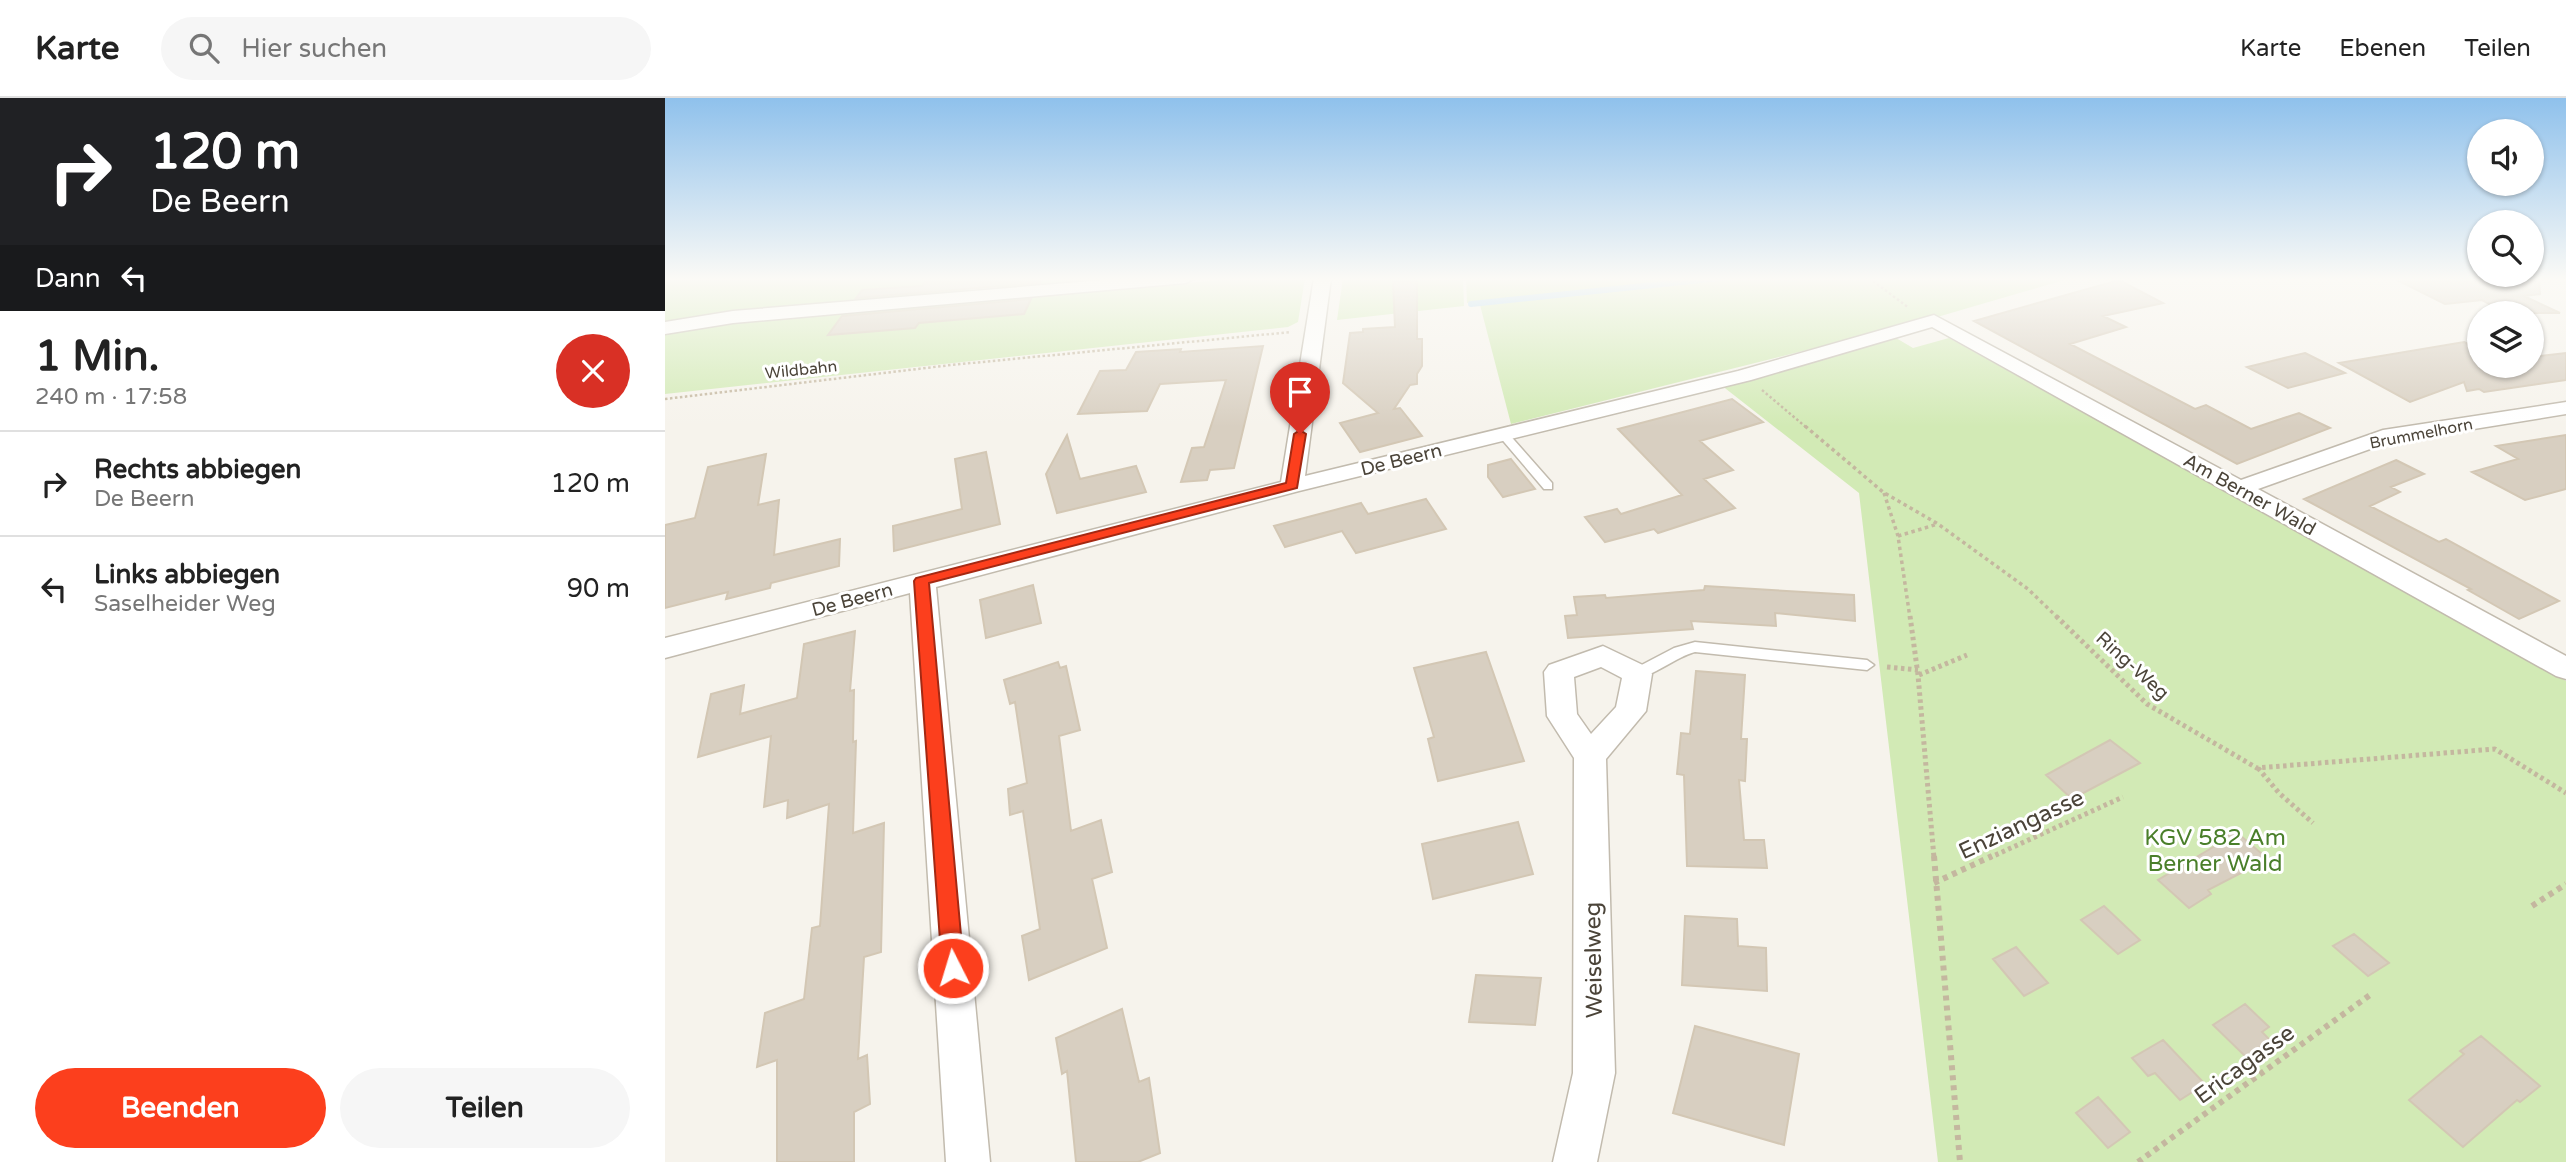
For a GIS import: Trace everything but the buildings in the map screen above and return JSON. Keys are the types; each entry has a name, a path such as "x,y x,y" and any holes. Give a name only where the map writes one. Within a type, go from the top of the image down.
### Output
{"street":[{"name":"De Beern","path":"665,648 1292,486 1744,376 1911,328"},
{"name":"Am Berner Wald","path":"1946,328 2566,668"},
{"path":"1292,486 1316,330"},
{"name":"Brummelhorn","path":"2241,488 2383,437 2566,408"},
{"path":"922,581 968,1162"},
{"path":"1604,656 1637,674 1631,711 1590,756 1562,716 1559,672 1604,656"},
{"name":"Weiselweg","path":"1575,1162 1594,1073 1590,756"}],"lane":[{"path":"1503,434 1548,485"},
{"path":"1637,674 1679,651 1695,647 1867,665"}],"path":[{"name":"Wildbahn","path":"665,399 950,365 1316,330"},
{"name":"Ring-Weg","path":"1744,376 1883,492 1938,524 2028,589 2147,704 2257,768 2279,793 2313,823"},
{"path":"1883,492 1898,536 1918,672 1960,1162"},
{"path":"1898,536 1938,524"},
{"path":"1867,665 1918,672 1967,655"},
{"path":"2257,768 2495,749 2566,793"},
{"name":"Enziangasse","path":"1934,883 2123,797"},
{"path":"2532,906 2566,884"},
{"name":"Ericagasse","path":"2138,1162 2370,995"}],"green space":[{"path":"697,328 1282,328 665,394 665,333"},
{"path":"1486,328 1896,328 1511,424"},
{"name":"KGV 582 Am Berner Wald","path":"1896,338 1913,348 1949,338 2566,681 2566,1162 1938,1162 1859,493 1721,385"}],"route":[{"path":"953,968 922,581 1292,486 1300,434"}]}
